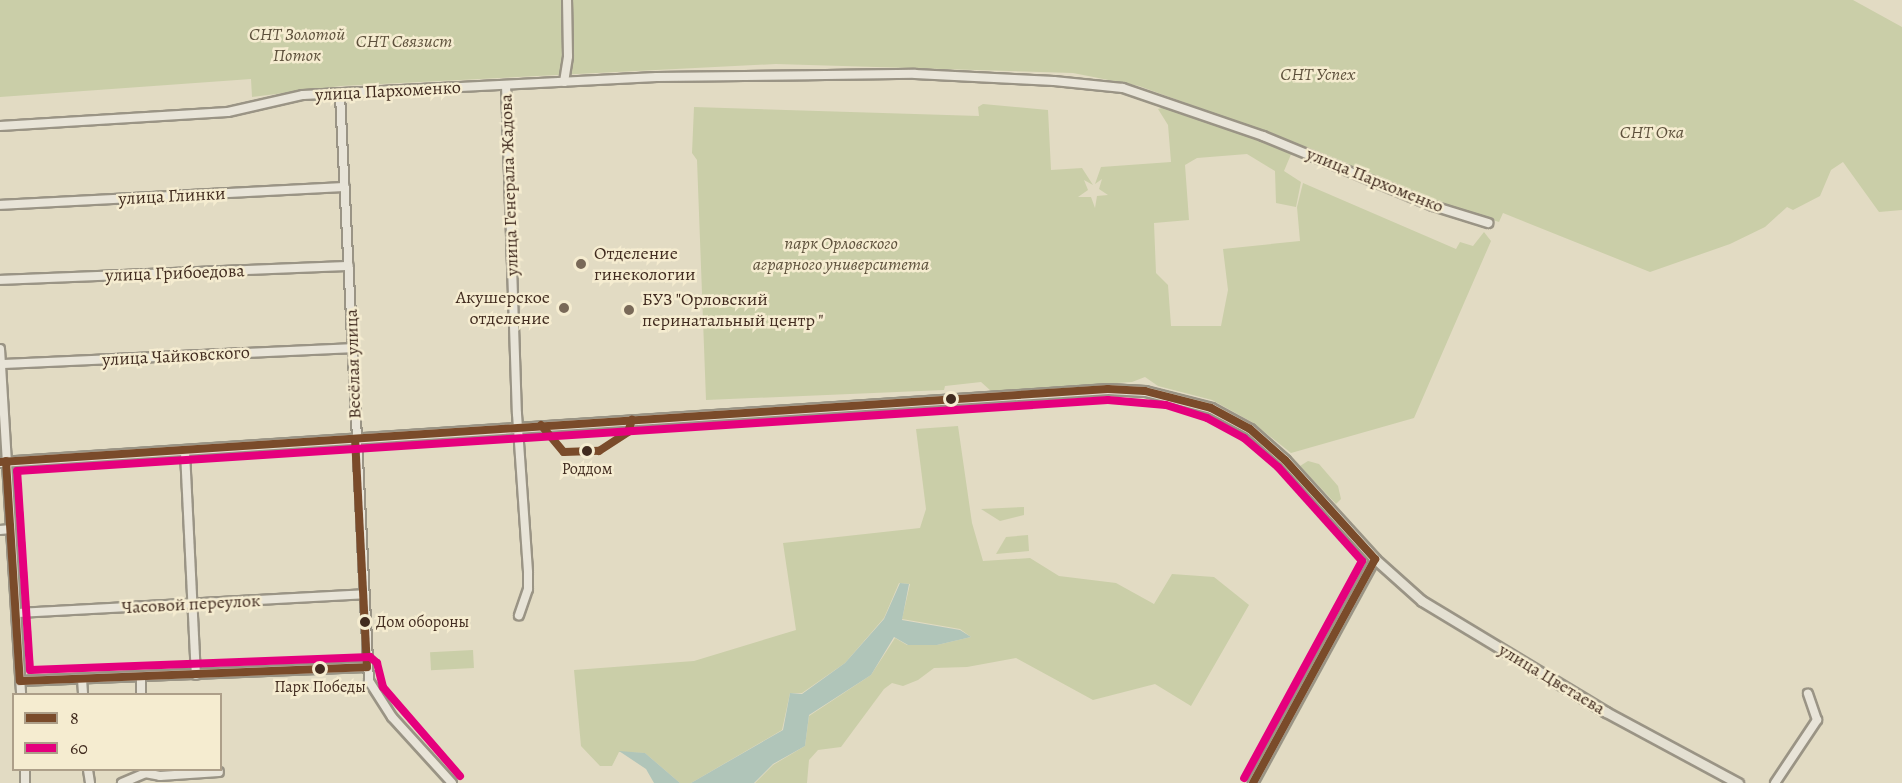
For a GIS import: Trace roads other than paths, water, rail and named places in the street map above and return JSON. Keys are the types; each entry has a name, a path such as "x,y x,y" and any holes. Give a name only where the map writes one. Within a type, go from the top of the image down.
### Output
{"main road":[{"name":"улица Цветаева","path":"3,462 185,452 518,426 838,410 1108,389 1145,391 1211,408 1250,429 1285,460 1375,559 1422,601 1606,712 1738,783"}],"street":[{"path":"564,82 568,56 567,0"},
{"name":"улица Пархоменко","path":"0,126 228,112 303,95 779,74 926,75 1123,88 1263,136 1433,206 1488,223"},
{"name":"улица Генерала Жадова","path":"506,85 518,426 528,589 520,611"},
{"name":"Весёлая улица","path":"340,95 367,667 373,692 452,783"},
{"name":"улица Глинки","path":"0,205 345,187"},
{"name":"улица Грибоедова","path":"0,280 349,266"},
{"name":"улица Чайковского","path":"1,364 352,348"},
{"path":"0,349 3,462 12,529 21,693"},
{"path":"185,452 196,675"},
{"path":"0,530 12,529"},
{"path":"1253,783 1375,559"},
{"name":"Часовой переулок","path":"17,613 364,594"},
{"path":"20,681 367,667"},
{"path":"141,677 141,693"},
{"path":"82,679 83,693"},
{"path":"1775,783 1817,720 1808,694"},
{"path":"122,783 145,771 160,776 219,772"}],"place":[{"name":"Отделение гинекологии","path":"581,264"},
{"name":"Акушерское отделение","path":"564,308"},
{"name":"БУЗ \"Орловский перинатальный центр \"","path":"629,310"},
{"name":"Роддом","path":"587,451"},
{"name":"Дом обороны","path":"365,622"},
{"name":"Парк Победы","path":"320,669"}],"park label":[{"name":"СНТ Связист","path":"404,41"},
{"name":"СНТ Золотой Поток","path":"297,45"},
{"name":"СНТ Успех","path":"1318,74"},
{"name":"СНТ Ока","path":"1652,132"},
{"name":"парк Орловского аграрного университета","path":"841,254"}]}
